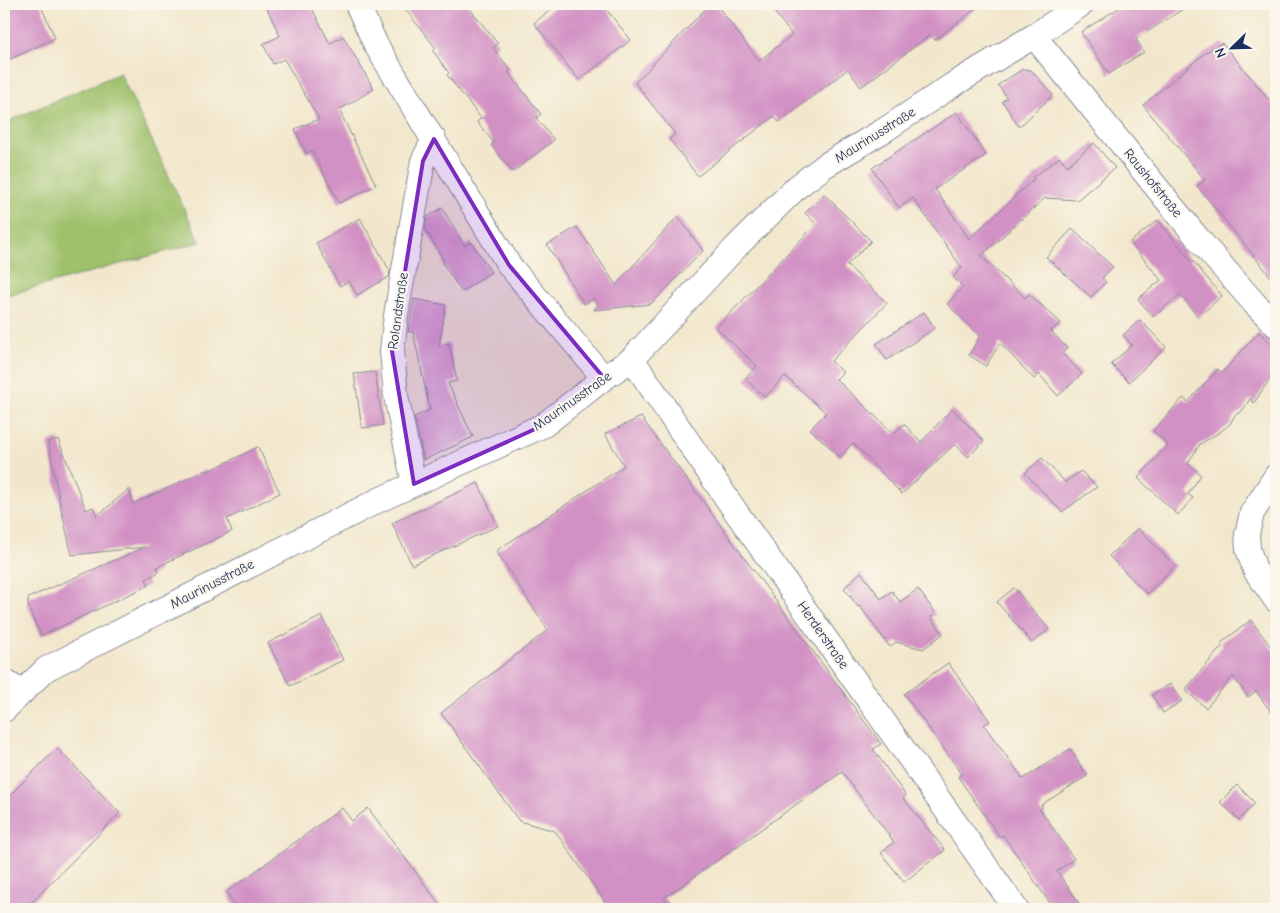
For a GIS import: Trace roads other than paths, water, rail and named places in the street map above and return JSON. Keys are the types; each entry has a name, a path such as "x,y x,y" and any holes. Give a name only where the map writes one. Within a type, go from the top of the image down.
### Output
{"street":[{"path":"357,4 376,45 509,265 604,378"},
{"name":"Maurinusstraße","path":"4,710 12,687 46,669 379,500 544,425 604,378 632,359 737,246 797,188 826,165 886,129 950,86 1034,36 1082,4"},
{"name":"Raushofstraße","path":"1034,36 1200,241 1254,304 1276,324"},
{"name":"Rolandstraße","path":"414,484 396,396 392,351 396,315 423,160 434,139"},
{"name":"Herderstraße","path":"632,359 736,512 1016,909"},
{"path":"1276,476 1252,513 1247,534 1248,549 1255,570 1276,600"}]}
